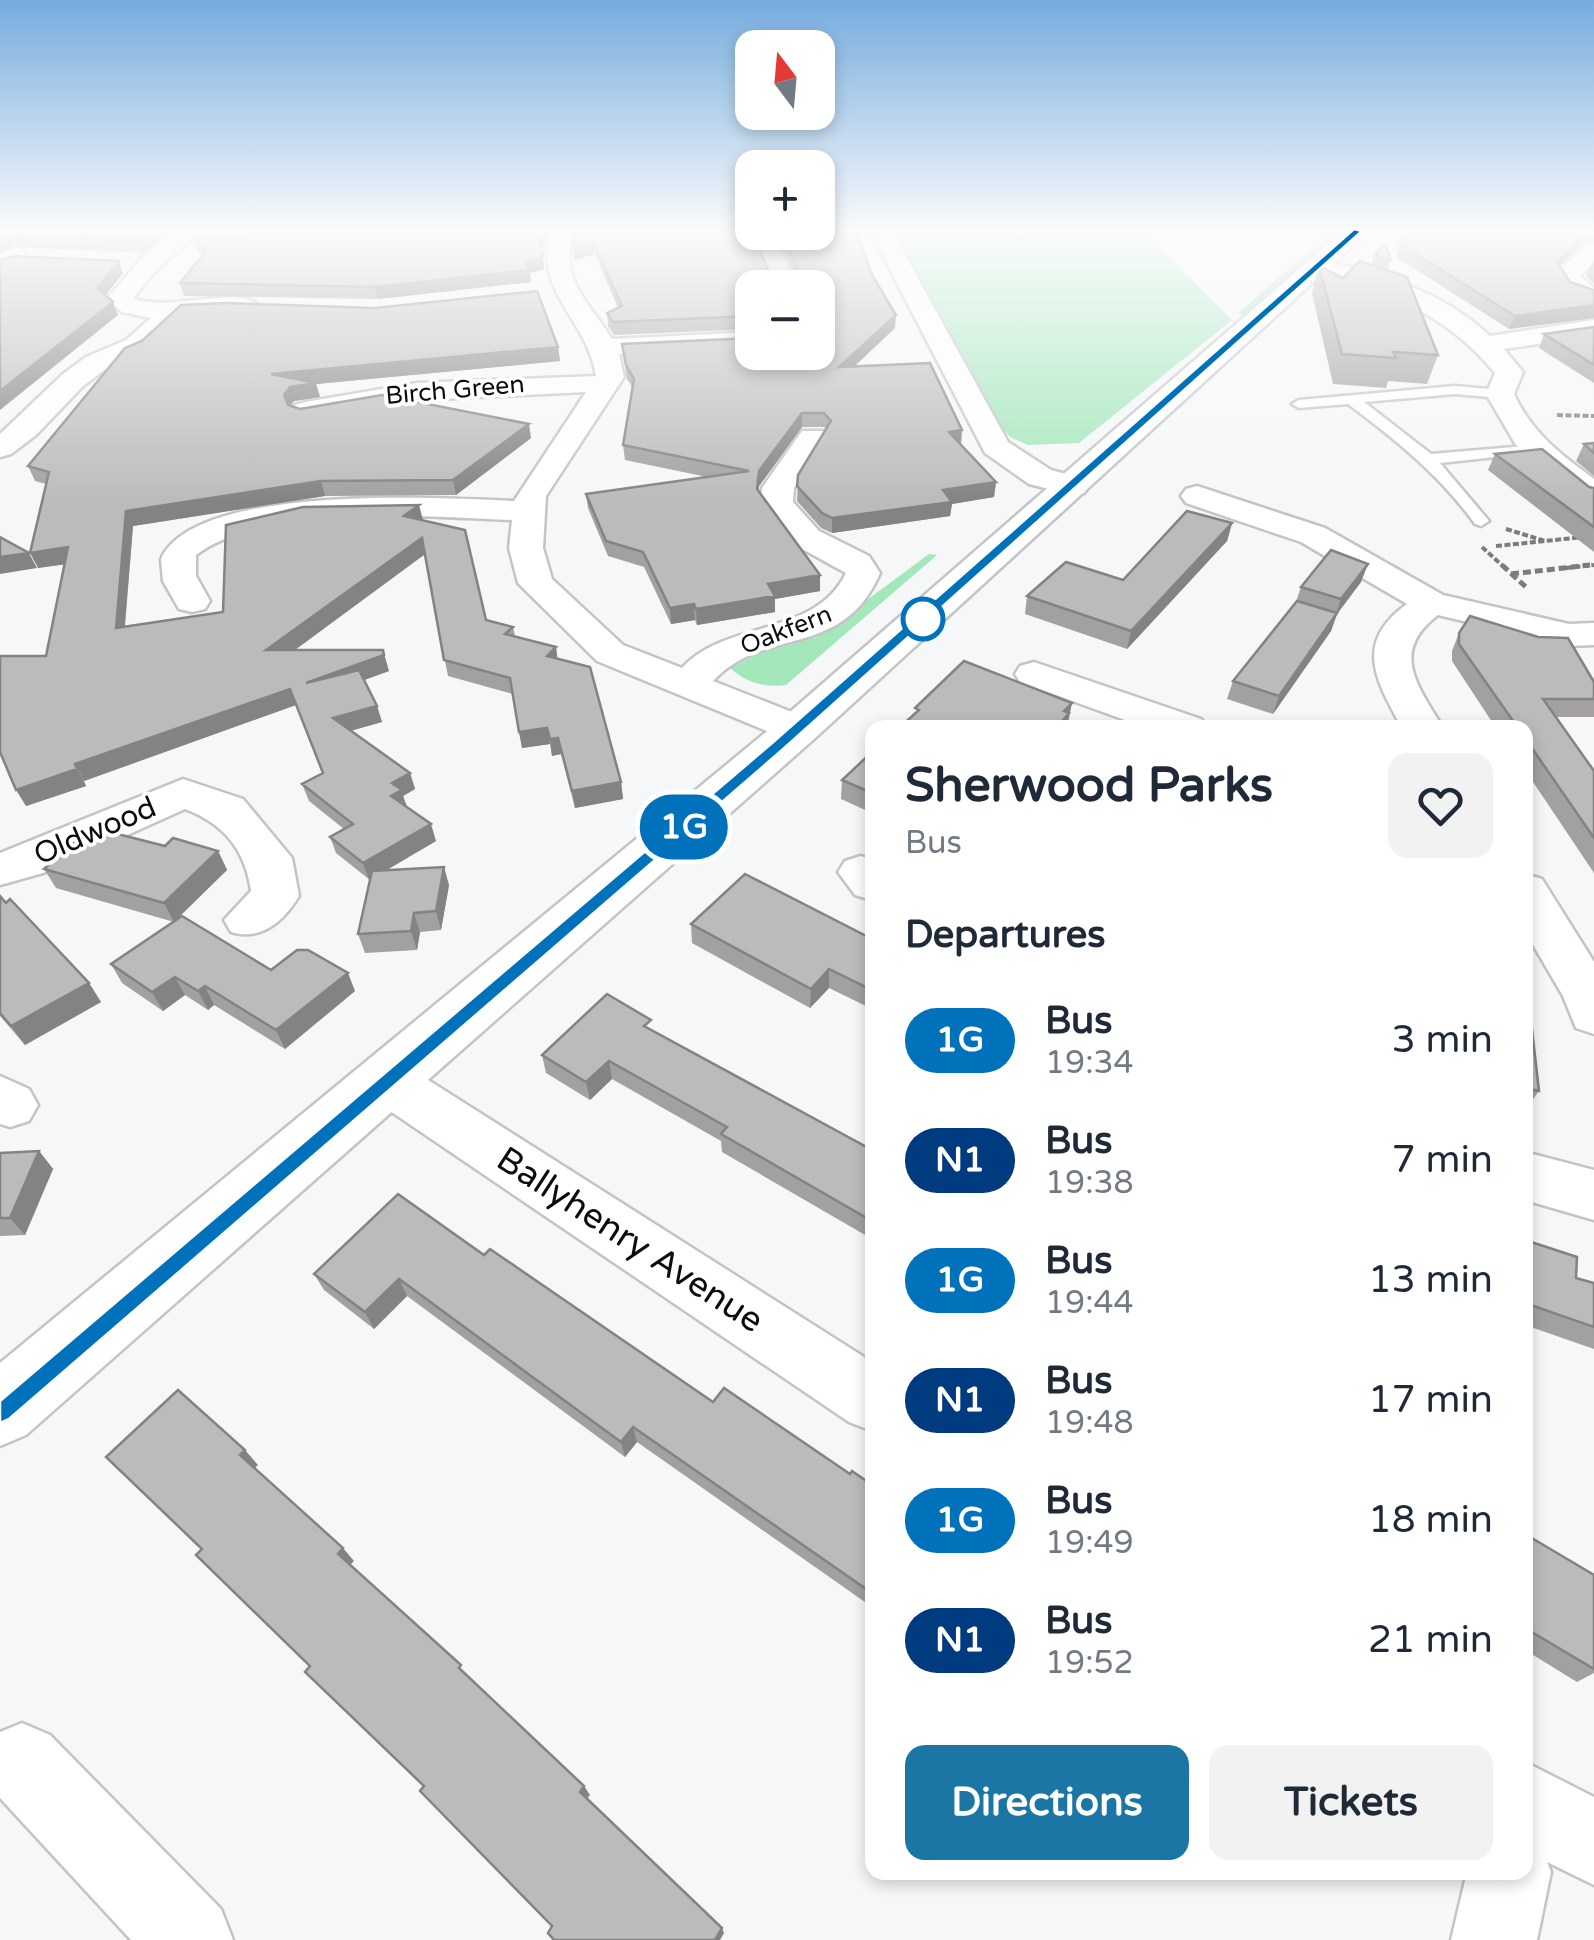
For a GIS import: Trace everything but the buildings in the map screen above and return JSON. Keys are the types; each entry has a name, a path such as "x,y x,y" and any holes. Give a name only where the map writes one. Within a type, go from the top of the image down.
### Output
{"main road":[{"path":"0,1410 798,728 1257,322"}],"street":[{"path":"0,448 26,429 73,380 96,363 151,335 163,322"},
{"path":"585,322 600,334 610,377 530,496 526,548 536,583 610,653 798,728"},
{"path":"929,322 996,447 1040,476 1073,486"},
{"path":"1452,322 1486,344 1510,372 1500,394 1508,418 1534,448 1594,494"},
{"path":"1486,344 1594,328"},
{"path":"605,347 735,341"},
{"name":"Birch Green","path":"305,411 351,399 440,388 606,384"},
{"name":"Oakfern","path":"690,684 719,656 835,613 858,590 863,574 857,563 806,538 778,504 778,488 813,436"},
{"path":"1198,496 1312,535 1431,603 1582,634"},
{"path":"192,602 177,576 178,556 188,544 237,523 303,511 529,510"},
{"path":"1419,720 1396,679 1390,646 1405,620 1431,603"},
{"path":"1034,674 1163,720"},
{"name":"Oldwood","path":"0,869 27,862 182,794 227,810 269,858 276,896 248,920"},
{"path":"1533,903 1588,995 1594,1014"},
{"name":"Ballyhenry Avenue","path":"387,1081 865,1394"},
{"path":"1533,1178 1594,1195"},
{"path":"22,1764 190,1940"},
{"path":"1533,1808 1594,1842"},
{"path":"1494,1940 1508,1880"}],"lane":[{"path":"1299,404 1455,390 1500,394"},
{"path":"1350,400 1430,459 1456,484 1481,521"},
{"path":"1430,459 1534,448"}],"path":[{"path":"1481,521 1482,547 1582,634"},
{"path":"1482,547 1594,536"},
{"path":"1512,574 1594,566"}],"green space":[{"path":"943,322 1230,322 1079,443 1028,445 1010,437"},
{"path":"929,554 937,555 786,685 756,683 730,668 760,653 817,637"}],"bus line":[{"name":"1G","path":"0,1410 777,747 1256,322"}]}
